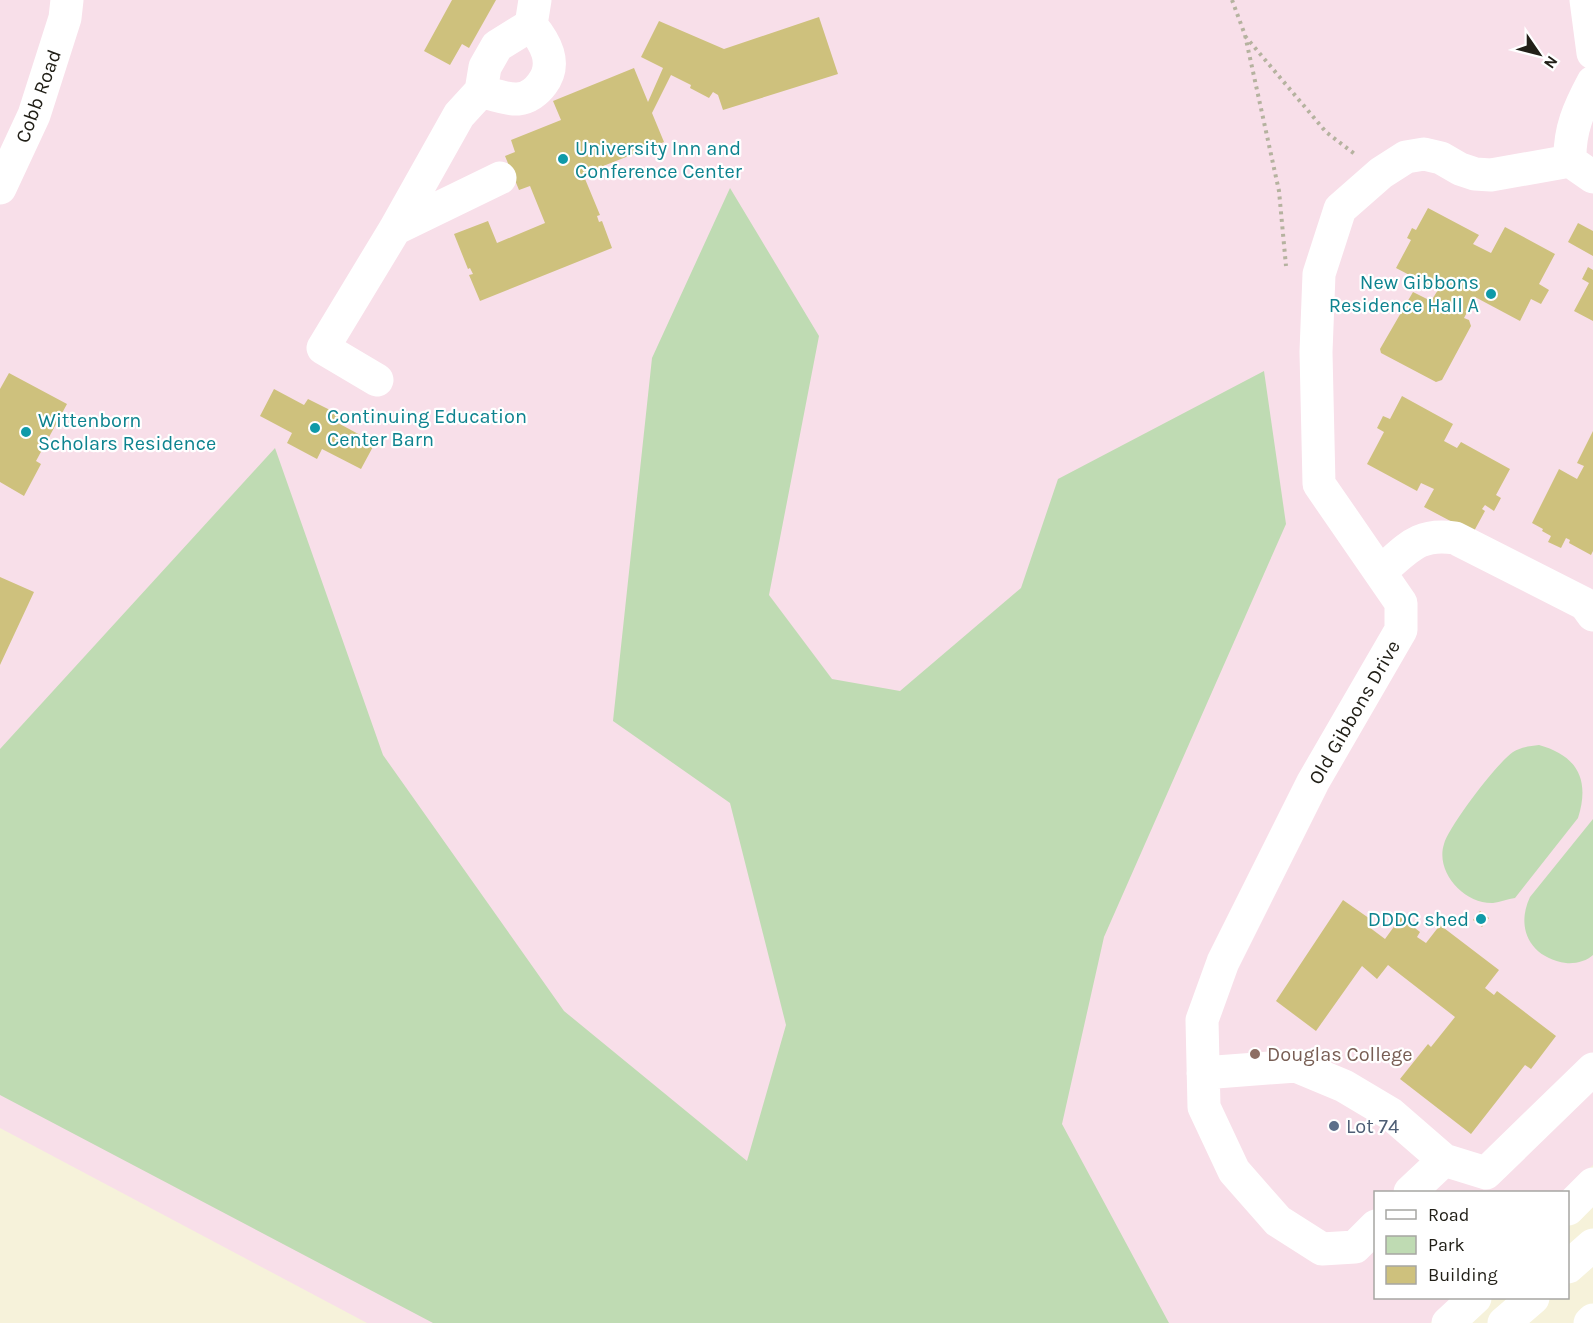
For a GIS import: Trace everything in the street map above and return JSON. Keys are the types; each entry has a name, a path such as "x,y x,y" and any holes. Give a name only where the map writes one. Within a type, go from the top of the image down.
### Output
{"main road":[{"name":"Cobb Road","path":"0,188 34,115 65,18 67,0"},
{"path":"1586,0 1593,53"},
{"path":"377,380 323,348 395,229 459,115 481,91 486,67 497,46 533,12 548,49 550,63 547,78 536,91 519,99 481,91"},
{"path":"1582,169 1572,129 1578,109 1593,82"},
{"name":"Old Gibbons Drive","path":"1374,1228 1355,1247 1322,1249 1278,1221 1234,1172 1204,1107 1202,1020 1223,962 1313,782 1401,630 1401,603 1319,484 1316,352 1319,274 1340,209 1381,173 1406,157 1424,154 1441,158 1460,169 1475,174 1582,169"},
{"path":"395,229 500,178"},
{"path":"1380,573 1419,539 1440,535 1455,538 1585,604 1593,615"},
{"path":"1203,1073 1296,1066 1344,1086 1391,1114 1444,1160 1486,1173 1593,1069"},
{"path":"1411,1191 1444,1160"},
{"path":"1569,1208 1593,1184"},
{"path":"1569,1266 1593,1245"},
{"path":"1448,1323 1474,1299"},
{"path":"1504,1323 1532,1299"},
{"path":"1590,1323 1593,1320"}],"path":[{"path":"1232,0 1245,35 1279,191 1287,272"},
{"path":"1245,35 1326,132 1381,173"}],"shaded area":[{"path":"0,0 1593,0 1593,1165 1566,1191 1374,1191 1374,1299 1455,1299 1430,1323 367,1323 0,1128"}],"green space":[{"path":"730,188 819,336 769,595 832,679 900,691 1021,588 1058,479 1264,371 1286,524 1104,937 1062,1124 1169,1323 433,1323 0,1095 0,749 275,448 383,755 564,1011 747,1161 786,1025 730,803 613,721 652,358"},
{"path":"1539,745 1563,756 1578,771 1582,792 1578,818 1515,898 1493,903 1472,898 1462,892 1448,875 1442,855 1444,844 1474,795 1496,768 1513,752"},
{"path":"1593,819 1593,955 1581,962 1566,963 1544,955 1529,940 1524,920 1526,909 1530,897"}],"building":[{"path":"452,0 496,0 469,48 462,44 450,65 424,51"},
{"name":"University Inn and Conference Center","path":"819,17 838,74 723,110 718,95 713,92 709,98 690,88 691,85 671,75 652,113 664,142 583,174 600,215 597,216 599,222 602,221 612,248 480,301 469,275 473,274 470,268 468,269 454,234 488,221 497,243 545,223 530,186 519,190 505,156 515,152 511,140 561,120 553,101 634,68 648,102 663,68 641,57 659,21 724,49"},
{"name":"New Gibbons Residence Hall A","path":"1428,208 1479,235 1473,244 1491,253 1505,227 1555,254 1539,284 1549,290 1541,304 1531,299 1520,321 1475,297 1464,318 1469,320 1471,326 1442,380 1436,382 1381,353 1380,349 1413,292 1431,301 1438,290 1396,268 1411,240 1407,238 1412,228 1416,230"},
{"path":"1578,223 1593,231 1593,256 1568,242"},
{"path":"1588,267 1593,270 1593,321 1574,311 1589,283 1582,279"},
{"name":"Wittenborn Scholars Residence","path":"9,373 67,404 36,461 41,464 24,496 0,482 0,389"},
{"name":"Continuing Education Center Barn","path":"274,389 304,405 308,399 342,416 338,423 375,443 361,469 322,449 317,459 287,443 292,433 260,416"},
{"path":"1402,396 1453,424 1444,441 1457,448 1461,442 1510,469 1496,495 1501,498 1494,511 1485,505 1482,509 1485,511 1473,533 1424,507 1434,489 1421,483 1417,491 1367,464 1384,432 1377,428 1383,416 1390,419"},
{"path":"1593,431 1593,551 1591,555 1569,543 1570,540 1566,538 1561,548 1548,542 1551,536 1532,523 1559,469 1577,479 1584,466 1577,463"},
{"path":"0,577 34,592 0,665"},
{"path":"1343,900 1373,921 1369,927 1385,939 1401,917 1420,932 1417,937 1426,943 1440,925 1499,970 1485,988 1494,995 1497,991 1556,1036 1531,1069 1525,1065 1471,1134 1400,1079 1428,1044 1431,1047 1455,1017 1388,965 1377,979 1362,966 1316,1031 1276,1001"},
{"name":"DDDC shed","path":"1480,911 1489,918 1482,927 1473,920"}],"place":[{"name":"University Inn and Conference Center","path":"563,159"},
{"name":"New Gibbons Residence Hall A","path":"1491,294"},
{"name":"Continuing Education Center Barn","path":"315,428"},
{"name":"Wittenborn Scholars Residence","path":"26,432"},
{"name":"DDDC shed","path":"1481,919"},
{"name":"Douglas College","path":"1255,1054"},
{"name":"Lot 74","path":"1334,1126"}]}
